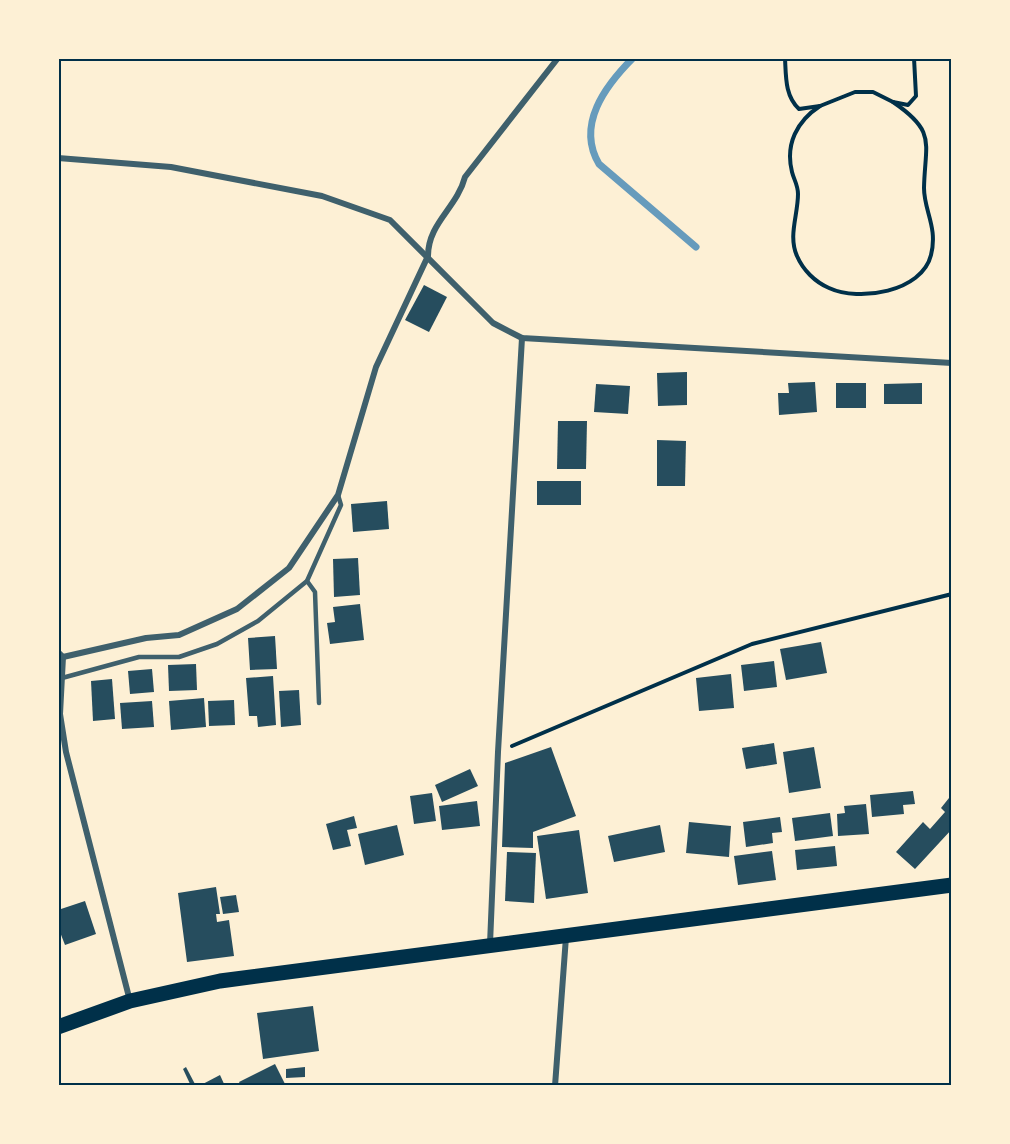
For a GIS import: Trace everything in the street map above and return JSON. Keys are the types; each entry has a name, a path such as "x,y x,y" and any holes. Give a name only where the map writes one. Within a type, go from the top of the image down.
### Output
{"main road":[{"path":"58,1027 130,1000 220,981 951,885"}],"street":[{"path":"130,1000 66,752 60,714 61,655 146,638 179,635 237,609 289,568 338,495 376,367 428,256 428,239 462,189 465,177 558,58"},
{"path":"58,158 171,167 322,196 390,220 493,323 522,338 951,363"},
{"path":"490,945 498,752 522,338"},
{"path":"58,753 66,752"},
{"path":"555,1086 566,934"}],"lane":[{"path":"62,678 139,657 179,657 217,644 258,621 307,581 341,505 338,495"},
{"path":"307,581 315,592 320,703"}],"path":[{"path":"785,58 786,83 792,102 800,109 820,106"},
{"path":"893,102 908,105 916,96 914,58"},
{"path":"855,92 873,92 913,116 925,135 928,168 924,188 933,236 931,256 912,281 874,293 830,289 815,280 796,254 793,239 798,188 792,172 793,135 805,116 820,106 855,92"},
{"path":"498,752 752,645 951,594"}],"building":[{"path":"424,285 447,297 429,332 405,320"},
{"path":"687,372 687,405 658,406 657,373"},
{"path":"815,382 817,412 779,415 778,393 789,393 788,383"},
{"path":"836,383 866,383 866,408 836,408"},
{"path":"922,383 922,404 884,404 884,384"},
{"path":"596,384 630,386 628,414 594,412"},
{"path":"558,421 587,421 586,469 557,469"},
{"path":"657,440 686,441 685,486 657,486"},
{"path":"537,481 581,481 581,505 537,505"},
{"path":"387,501 389,529 353,532 351,504"},
{"path":"358,558 360,595 334,597 333,559"},
{"path":"360,604 364,640 330,644 327,623 335,622 333,607"},
{"path":"275,636 277,669 250,670 248,638"},
{"path":"821,642 827,673 786,680 780,649"},
{"path":"774,661 777,687 744,691 741,665"},
{"path":"196,664 197,690 169,691 168,665"},
{"path":"152,669 154,692 130,694 128,671"},
{"path":"731,674 734,708 699,711 696,678"},
{"path":"273,676 276,725 258,727 257,716 249,716 246,678"},
{"path":"112,679 115,719 93,721 91,681"},
{"path":"299,690 301,725 281,727 279,691"},
{"path":"204,698 206,727 171,730 169,701"},
{"path":"234,700 235,725 209,726 208,701"},
{"path":"152,701 154,727 122,729 120,703"},
{"path":"774,743 777,764 746,769 742,748"},
{"path":"551,747 576,816 533,832 533,848 502,847 505,763"},
{"path":"814,747 821,788 789,793 783,752"},
{"path":"470,769 478,786 442,802 435,785"},
{"path":"913,791 915,804 903,805 904,814 872,817 870,795"},
{"path":"432,793 436,821 414,824 410,796"},
{"path":"949,798 952,800 952,829 915,869 896,852 923,822 930,829 945,812 941,808"},
{"path":"477,801 480,826 442,830 439,806"},
{"path":"866,804 869,834 838,836 837,814 845,813 844,806"},
{"path":"830,813 833,836 795,841 792,818"},
{"path":"354,816 357,828 347,830 351,846 333,850 326,824"},
{"path":"780,817 782,832 772,833 773,843 746,847 743,822"},
{"path":"689,822 731,826 729,857 686,853"},
{"path":"397,825 404,855 365,865 358,834"},
{"path":"660,825 665,852 614,862 608,836"},
{"path":"579,830 588,893 546,899 537,836"},
{"path":"835,846 837,866 797,870 795,850"},
{"path":"772,851 776,880 738,885 734,856"},
{"path":"507,852 536,853 534,903 505,901"},
{"path":"216,887 220,914 216,914 217,922 229,920 234,956 187,962 178,893"},
{"path":"236,895 239,912 223,914 220,897"},
{"path":"85,901 96,934 65,945 58,927 58,910"},
{"path":"313,1006 319,1051 263,1059 257,1013"},
{"path":"275,1064 286,1086 241,1086 239,1082"},
{"path":"186,1067 196,1086 191,1086 183,1069"},
{"path":"305,1067 305,1077 286,1078 286,1069"},
{"path":"220,1075 225,1086 199,1086"}],"waterway":[{"path":"633,58 613,81 597,107 592,121 593,149 599,164 696,247"}]}
